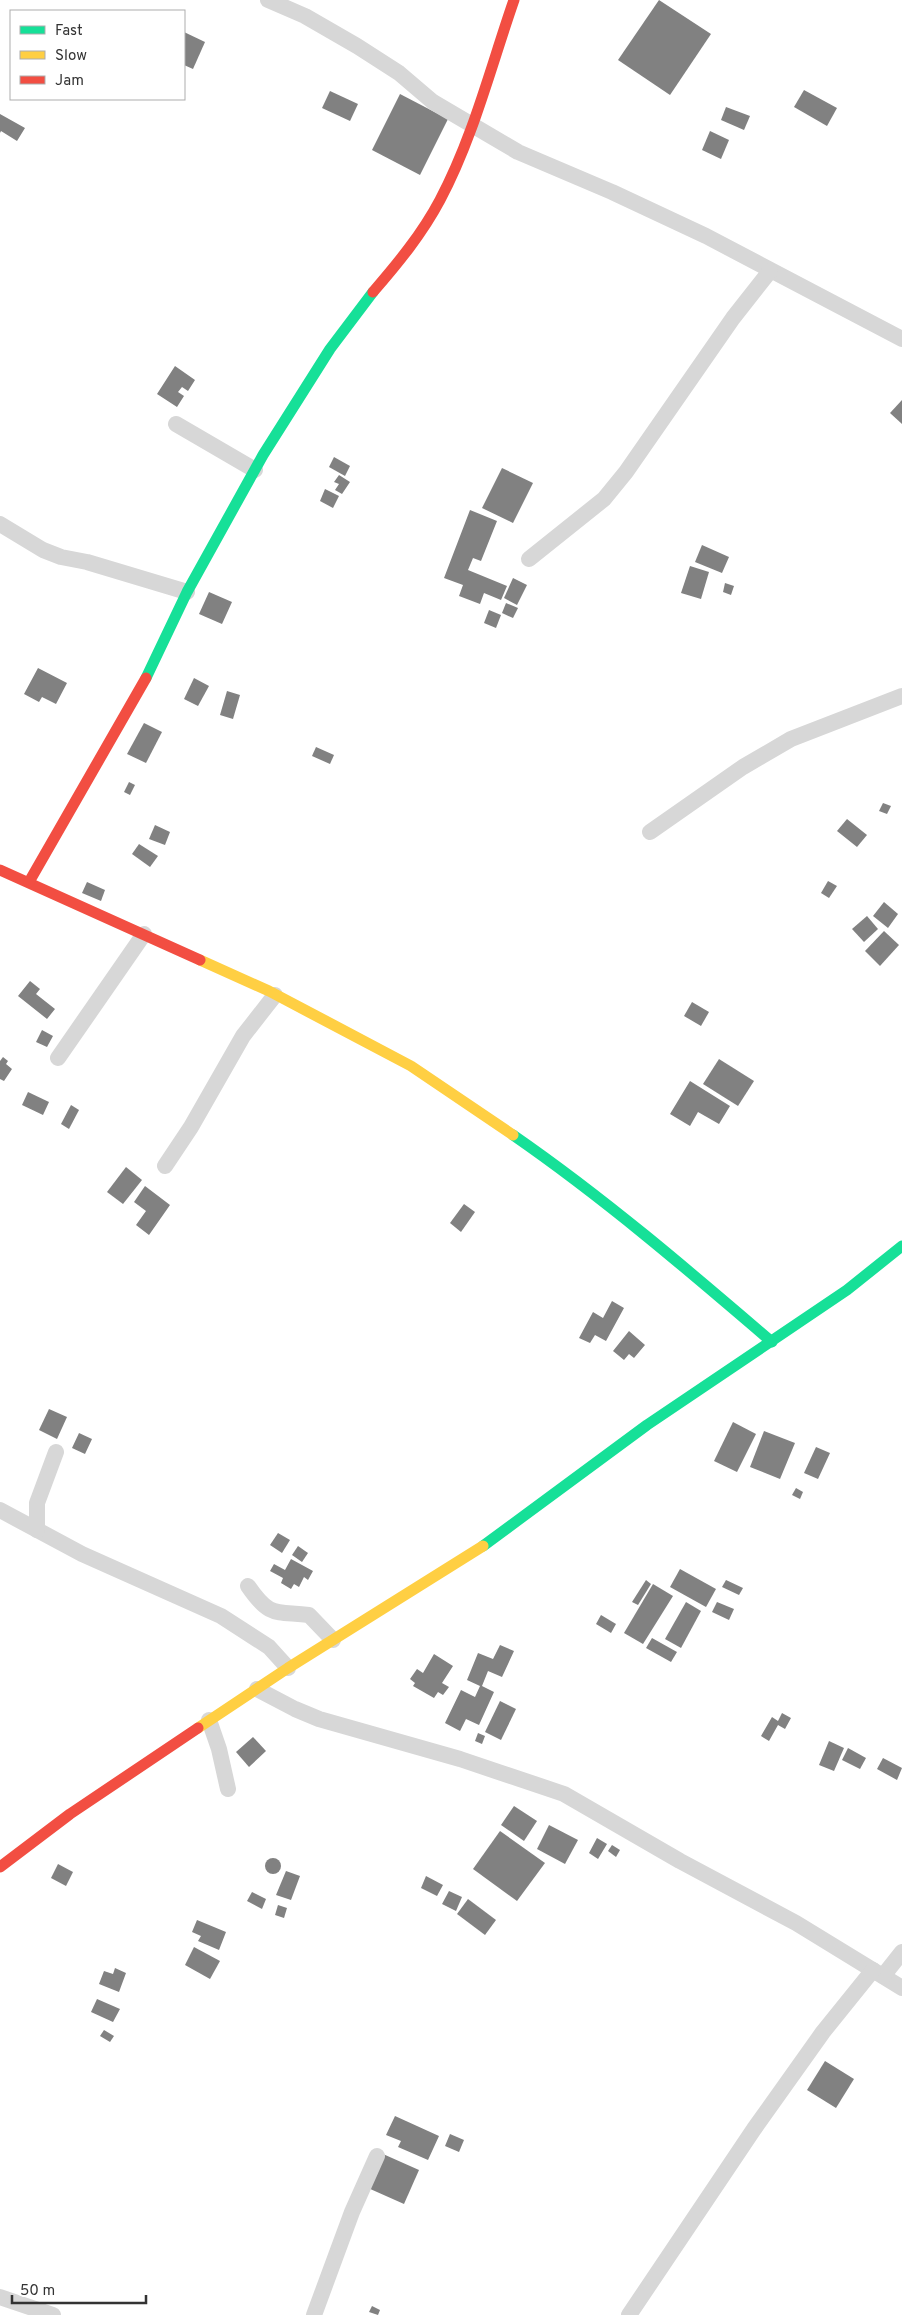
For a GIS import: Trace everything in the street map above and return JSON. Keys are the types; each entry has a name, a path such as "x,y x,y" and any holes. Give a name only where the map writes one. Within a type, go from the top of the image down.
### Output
{"street":[{"path":"268,0 305,16 357,46 399,73 433,102 518,152 612,192 706,236 902,339"},
{"path":"28,882 148,675 187,592 290,411 354,314 408,252 440,200 471,126 514,0"},
{"path":"529,559 604,499 631,465 733,318 770,271"},
{"path":"176,424 255,470"},
{"path":"0,524 43,550 61,557 87,562 187,592"},
{"path":"650,832 743,767 791,739 902,696"},
{"path":"0,870 275,995 411,1066 494,1121 609,1206 772,1342"},
{"path":"58,1058 144,934"},
{"path":"165,1166 191,1127 243,1036 275,995"},
{"path":"0,1867 70,1814 209,1720 288,1668 486,1544 647,1425 847,1290 902,1246"},
{"path":"37,1530 37,1503 56,1452"},
{"path":"0,1510 91,1558 221,1616 269,1647 288,1668"},
{"path":"248,1586 262,1605 280,1613 309,1615 333,1640"},
{"path":"257,1689 295,1710 319,1719 460,1759 564,1794 680,1861 796,1923 902,1988"},
{"path":"209,1720 217,1742 228,1789"},
{"path":"629,2315 754,2129 823,2032 878,1973 902,1952"},
{"path":"314,2315 352,2212 377,2156"},
{"path":"0,2297 53,2315"}],"building":[{"path":"659,0 711,34 670,95 618,60"},
{"path":"185,32 205,42 193,69 185,65"},
{"path":"804,90 837,108 827,126 794,107"},
{"path":"330,91 358,104 350,121 322,108"},
{"path":"400,94 448,119 420,175 372,150"},
{"path":"726,107 750,116 744,130 721,120"},
{"path":"0,114 25,128 17,141 1,131 0,133"},
{"path":"710,131 729,140 721,159 702,150"},
{"path":"175,366 195,380 188,391 182,387 178,392 184,396 177,407 157,394"},
{"path":"902,400 902,424 890,413"},
{"path":"334,457 350,466 345,476 329,467"},
{"path":"502,468 533,483 513,523 482,508"},
{"path":"339,475 350,482 342,494 335,490 339,484 334,482"},
{"path":"325,489 339,496 333,508 320,501"},
{"path":"470,510 497,521 481,561 473,558 468,570 507,586 501,600 484,593 480,604 459,596 463,585 444,578"},
{"path":"702,545 729,557 722,573 695,562"},
{"path":"690,566 709,572 701,599 681,593"},
{"path":"513,578 527,585 517,605 504,598"},
{"path":"725,583 734,586 731,595 723,592"},
{"path":"209,592 232,602 222,624 199,614"},
{"path":"506,603 518,608 513,618 502,613"},
{"path":"489,610 501,615 496,628 484,623"},
{"path":"38,668 67,683 56,704 42,697 39,702 24,694"},
{"path":"194,678 209,686 198,706 184,699"},
{"path":"227,691 240,695 233,719 220,715"},
{"path":"144,723 162,732 146,763 127,754"},
{"path":"316,747 334,755 330,764 312,756"},
{"path":"129,782 135,785 130,795 124,792"},
{"path":"883,803 891,806 887,814 879,811"},
{"path":"847,819 867,835 857,847 837,831"},
{"path":"155,825 170,832 165,845 149,839"},
{"path":"139,844 158,856 150,867 132,854"},
{"path":"828,881 837,886 829,898 821,893"},
{"path":"87,882 105,890 101,901 82,893"},
{"path":"884,902 898,914 888,928 873,916"},
{"path":"867,916 878,929 864,942 852,929"},
{"path":"884,931 899,945 880,966 865,951"},
{"path":"30,981 40,989 36,994 55,1009 47,1019 18,996"},
{"path":"692,1002 709,1012 701,1026 684,1016"},
{"path":"42,1030 53,1036 47,1047 36,1042"},
{"path":"3,1057 8,1061 6,1064 12,1069 4,1081 0,1079 0,1061"},
{"path":"719,1059 754,1081 738,1106 703,1084"},
{"path":"690,1081 730,1106 719,1124 698,1112 690,1126 670,1114"},
{"path":"28,1092 49,1102 43,1115 22,1105"},
{"path":"71,1105 79,1110 69,1129 61,1124"},
{"path":"126,1167 142,1180 123,1204 107,1192"},
{"path":"145,1186 170,1205 149,1235 136,1225 146,1211 134,1202"},
{"path":"464,1204 475,1212 461,1232 450,1223"},
{"path":"612,1301 624,1308 606,1341 595,1335 590,1343 579,1338 593,1312 603,1318"},
{"path":"629,1331 645,1345 634,1358 629,1354 624,1360 613,1351"},
{"path":"49,1409 67,1417 57,1439 39,1430"},
{"path":"733,1422 756,1434 737,1472 714,1461"},
{"path":"764,1431 795,1443 780,1479 750,1467"},
{"path":"79,1433 92,1439 85,1454 72,1448"},
{"path":"816,1447 830,1453 818,1479 804,1473"},
{"path":"796,1488 803,1492 800,1499 792,1495"},
{"path":"278,1533 290,1540 282,1553 270,1545"},
{"path":"298,1546 308,1553 302,1562 292,1555"},
{"path":"291,1559 313,1571 308,1580 304,1577 299,1587 294,1584 291,1589 281,1583 283,1578 270,1571 274,1564 285,1570"},
{"path":"680,1569 716,1589 706,1607 670,1587"},
{"path":"646,1580 651,1584 638,1605 632,1602"},
{"path":"726,1580 743,1588 739,1595 722,1587"},
{"path":"653,1584 673,1596 643,1644 624,1633"},
{"path":"686,1602 701,1611 681,1648 665,1639"},
{"path":"717,1602 734,1609 729,1620 712,1612"},
{"path":"601,1615 616,1624 611,1633 596,1624"},
{"path":"652,1638 677,1652 671,1662 646,1648"},
{"path":"500,1645 514,1651 502,1677 488,1671 482,1686 494,1692 479,1725 466,1719 460,1731 445,1723 461,1690 475,1697 480,1686 467,1680 478,1653 493,1659"},
{"path":"434,1654 453,1666 442,1683 449,1687 443,1695 438,1692 434,1698 413,1686 415,1683 410,1679 417,1669 423,1673"},
{"path":"500,1701 516,1709 501,1740 485,1732"},
{"path":"782,1713 791,1718 785,1729 778,1725 769,1741 761,1736 772,1717 778,1721"},
{"path":"478,1733 485,1736 482,1744 475,1741"},
{"path":"253,1737 266,1751 249,1767 236,1752"},
{"path":"829,1741 844,1748 834,1771 819,1765"},
{"path":"848,1748 866,1758 860,1769 842,1760"},
{"path":"883,1758 902,1768 897,1780 877,1769"},
{"path":"514,1806 537,1821 524,1841 501,1825"},
{"path":"549,1825 578,1840 565,1864 537,1849"},
{"path":"500,1831 545,1863 517,1901 473,1869"},
{"path":"597,1838 607,1844 598,1859 589,1853"},
{"path":"612,1845 620,1850 616,1857 608,1851"},
{"path":"273,1858 281,1866 273,1874 265,1866"},
{"path":"58,1864 73,1872 66,1886 51,1878"},
{"path":"286,1871 300,1876 291,1900 276,1895"},
{"path":"426,1876 443,1885 437,1896 421,1888"},
{"path":"449,1891 462,1897 456,1911 442,1904"},
{"path":"252,1892 266,1899 262,1909 247,1901"},
{"path":"468,1899 496,1920 485,1935 457,1914"},
{"path":"278,1905 287,1908 284,1918 275,1915"},
{"path":"197,1920 226,1932 219,1950 198,1941 201,1936 192,1932"},
{"path":"194,1947 220,1961 210,1979 185,1965"},
{"path":"115,1968 126,1973 119,1992 99,1984 104,1971 113,1974"},
{"path":"97,1999 120,2009 113,2022 91,2012"},
{"path":"104,2030 114,2036 110,2042 100,2036"},
{"path":"825,2061 854,2079 836,2108 807,2090"},
{"path":"395,2116 439,2136 428,2160 398,2147 401,2141 386,2135"},
{"path":"450,2134 464,2140 459,2152 445,2146"},
{"path":"383,2154 419,2170 404,2204 368,2188"},
{"path":"372,2306 380,2310 378,2315 369,2312"}],"traffic: fast":[{"path":"146,678 187,592 263,455 330,349 373,292"},
{"path":"513,1135 613,1209 772,1342"},
{"path":"483,1546 647,1425 847,1290 902,1246"}],"traffic: slow":[{"path":"200,960 269,991 411,1066 513,1135"},
{"path":"198,1728 288,1668 483,1546"}],"traffic: jam":[{"path":"373,292 400,259 433,213 452,176 481,102 514,0"},
{"path":"29,882 146,678"},
{"path":"0,870 200,960"},
{"path":"0,1867 70,1814 198,1728"}]}
